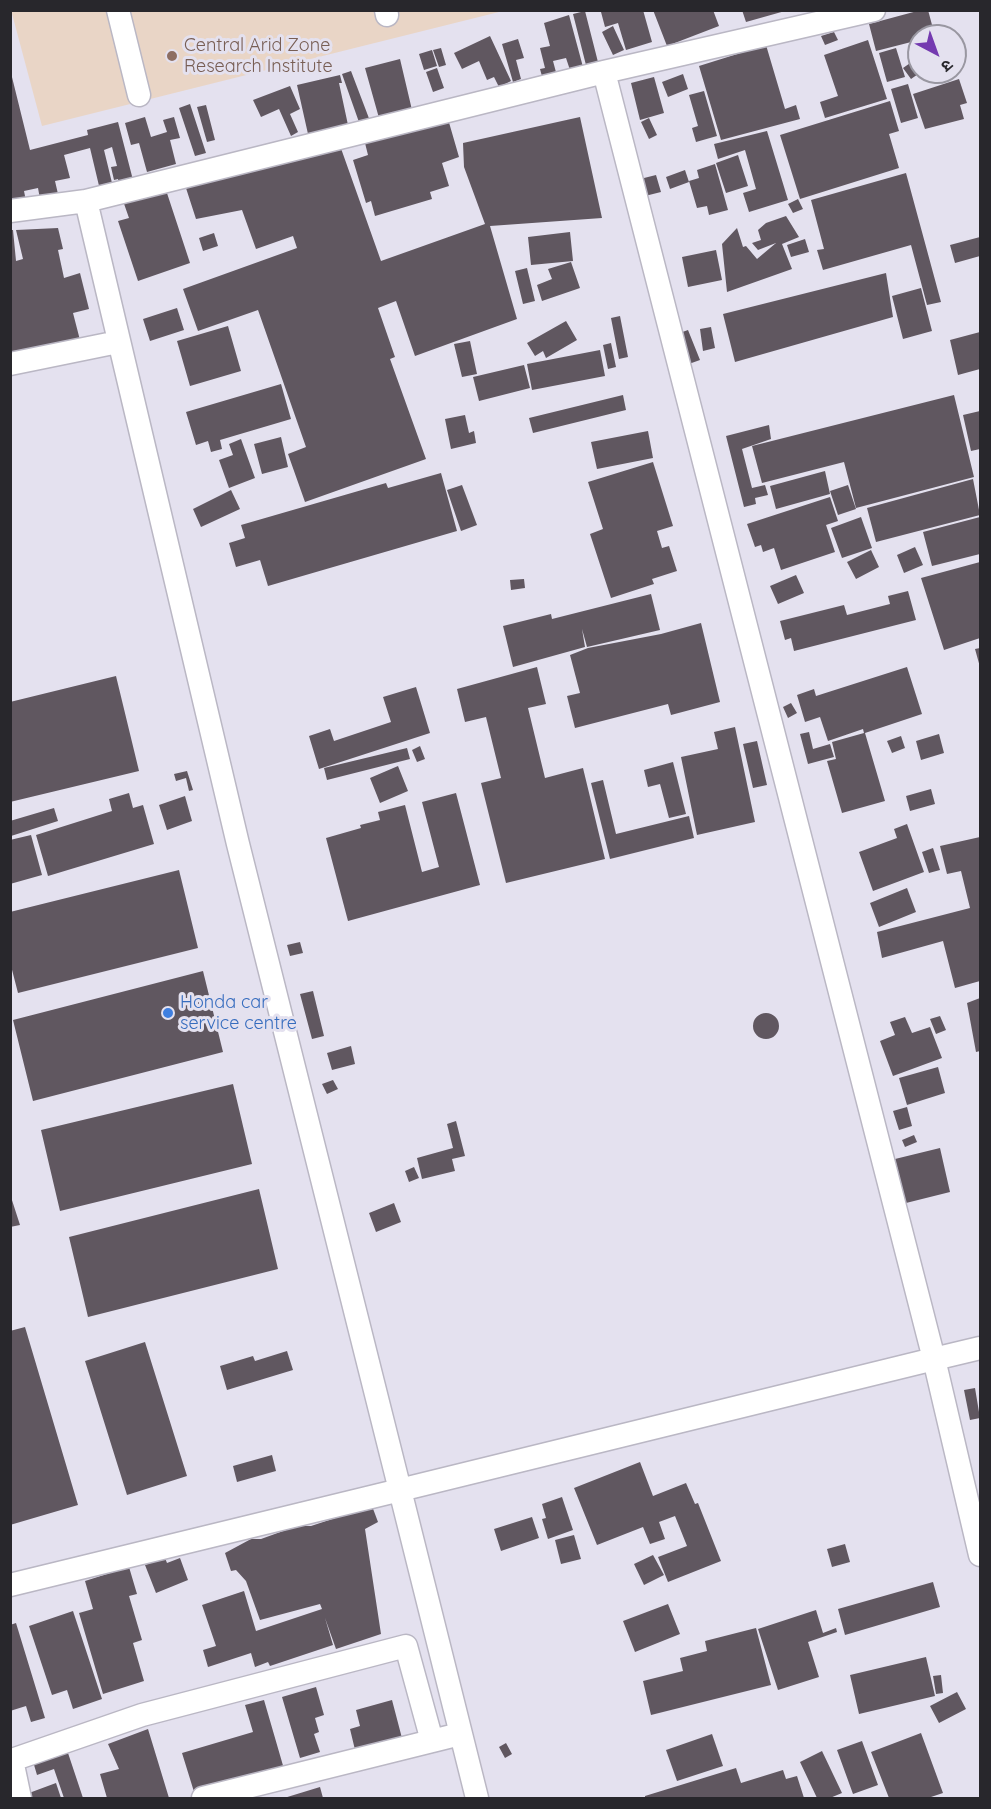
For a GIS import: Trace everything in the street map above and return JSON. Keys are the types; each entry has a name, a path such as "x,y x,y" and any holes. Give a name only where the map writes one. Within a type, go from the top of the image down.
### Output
{"street":[{"path":"118,10 139,96"},
{"path":"10,211 86,201 604,72 874,10"},
{"path":"604,72 934,1359 981,1555"},
{"path":"86,201 236,833 459,1734 477,1798"},
{"path":"10,364 118,342"},
{"path":"10,1585 981,1347"},
{"path":"20,1798 12,1760 142,1715 406,1646 432,1742"},
{"path":"203,1798 459,1734"}],"shaded area":[{"name":"Central Arid Zone Research Institute","path":"11,10 503,11 42,126"}],"building":[{"path":"643,10 652,42 626,50 618,23 605,27 601,12"},
{"path":"653,10 713,10 719,26 667,46"},
{"path":"742,10 785,10 785,11 746,22"},
{"path":"928,10 932,24 907,24 907,43 876,51 869,24"},
{"path":"585,11 599,66 587,69 573,14"},
{"path":"569,15 583,67 570,70 566,58 553,61 557,76 543,80 540,69 545,68 540,48 550,46 544,23"},
{"path":"613,26 624,50 613,55 602,32"},
{"path":"834,32 838,40 825,45 821,36"},
{"path":"490,36 511,81 499,87 494,77 487,80 479,61 462,69 454,53"},
{"path":"518,39 524,58 516,60 521,79 513,82 502,44"},
{"path":"868,40 887,99 825,118 820,102 838,96 824,55"},
{"path":"766,45 785,109 796,105 800,119 721,140 699,66"},
{"path":"441,48 446,65 439,67 433,50"},
{"path":"896,48 905,77 887,82 879,53"},
{"path":"432,50 437,66 424,70 419,54"},
{"path":"400,59 412,110 379,118 365,68"},
{"path":"437,68 444,88 433,92 426,72"},
{"path":"10,69 30,150 88,135 87,130 118,122 133,180 119,184 118,179 114,180 111,167 117,166 112,147 104,150 113,187 100,190 90,148 64,155 70,178 55,181 58,194 40,199 38,188 24,191 26,201 10,205"},
{"path":"351,71 370,121 360,125 342,74"},
{"path":"683,74 688,89 668,97 662,82"},
{"path":"340,75 342,83 339,83 348,125 308,134 297,85"},
{"path":"654,77 664,113 640,120 631,83"},
{"path":"908,84 918,118 901,123 891,89"},
{"path":"944,84 961,84 967,103 960,105 964,119 925,129 913,94"},
{"path":"290,86 300,109 290,114 298,132 291,136 279,109 261,117 253,100"},
{"path":"704,91 717,136 696,142 692,128 698,126 689,95"},
{"path":"890,101 899,131 889,134 899,168 800,199 780,135"},
{"path":"190,104 206,153 195,156 179,108"},
{"path":"206,105 215,140 207,142 197,107"},
{"path":"145,117 151,137 167,132 163,120 174,117 180,138 170,140 176,164 147,172 139,143 131,145 125,123"},
{"path":"580,117 602,218 490,226 517,319 415,356 396,301 378,308 395,357 390,359 426,459 305,502 288,454 306,447 258,310 198,331 183,289 297,248 293,236 256,249 242,210 196,219 185,185 338,140 381,261 485,224 464,167 463,143"},
{"path":"649,118 657,135 649,139 641,122"},
{"path":"448,119 459,157 442,163 449,186 430,192 432,199 375,216 371,201 366,203 353,160 368,155 365,143"},
{"path":"767,131 788,200 749,212 743,193 756,189 745,150 718,159 714,144"},
{"path":"738,155 748,186 726,193 716,163"},
{"path":"715,164 728,210 709,215 707,206 697,208 689,181 699,178 697,170"},
{"path":"685,170 689,182 670,189 666,177"},
{"path":"906,173 941,302 927,305 911,245 823,270 817,250 824,249 811,200"},
{"path":"656,175 661,192 645,196 640,179"},
{"path":"164,184 190,263 138,281 118,221 129,218 122,198"},
{"path":"798,199 803,209 793,213 788,204"},
{"path":"786,216 799,237 782,244 792,269 727,292 722,244 737,228 743,247 746,246 757,259 776,243 758,250 752,243 761,240 758,230 766,223"},
{"path":"58,228 63,249 58,250 64,278 80,273 89,309 73,313 81,344 41,354 39,346 10,354 10,230 13,230 16,261 23,259 16,230"},
{"path":"570,232 573,261 531,265 528,237"},
{"path":"214,233 218,246 203,251 199,238"},
{"path":"980,237 980,256 955,263 950,245"},
{"path":"805,239 809,252 791,257 787,245"},
{"path":"716,250 722,280 688,287 682,257"},
{"path":"571,262 580,288 542,301 537,285 552,279 548,269"},
{"path":"527,268 535,301 523,304 515,271"},
{"path":"886,273 893,317 735,362 723,314"},
{"path":"921,288 932,331 903,339 892,296"},
{"path":"177,308 184,330 150,341 143,319"},
{"path":"620,316 628,357 619,359 611,318"},
{"path":"566,321 577,340 546,358 543,351 535,356 527,343"},
{"path":"228,326 241,371 190,386 177,341"},
{"path":"711,327 715,348 703,351 700,329"},
{"path":"688,330 700,360 686,365 674,335"},
{"path":"980,332 980,369 958,375 950,340"},
{"path":"470,341 477,374 462,377 454,344"},
{"path":"611,343 616,367 608,369 603,345"},
{"path":"600,350 605,376 532,390 527,364"},
{"path":"524,365 530,388 479,401 473,377"},
{"path":"281,384 291,419 220,440 222,449 211,452 208,441 196,445 186,412"},
{"path":"623,395 626,410 533,433 529,418"},
{"path":"954,395 974,477 856,508 844,462 762,483 752,446"},
{"path":"980,411 980,449 971,451 963,415"},
{"path":"465,415 469,433 474,431 476,443 451,449 445,419"},
{"path":"769,425 771,439 742,449 752,488 765,485 768,495 755,498 756,504 744,507 726,436"},
{"path":"648,431 653,458 597,469 591,442"},
{"path":"281,437 288,467 262,474 254,444"},
{"path":"241,439 255,478 229,488 219,460 233,455 229,444"},
{"path":"653,462 673,526 657,531 662,548 669,546 677,571 652,579 654,584 611,598 590,534 603,529 588,482"},
{"path":"825,471 830,494 776,509 770,486"},
{"path":"441,473 457,531 268,586 260,560 236,567 229,543 245,538 241,525 386,483 388,488"},
{"path":"973,479 980,515 876,542 867,508"},
{"path":"462,485 477,525 461,531 447,490"},
{"path":"848,485 856,509 838,515 830,491"},
{"path":"231,490 240,509 201,527 193,509"},
{"path":"830,497 838,521 826,525 835,552 781,570 774,548 763,552 761,545 755,547 747,524"},
{"path":"861,517 872,548 842,558 831,528"},
{"path":"980,517 980,554 932,566 923,532"},
{"path":"915,547 923,565 904,573 897,555"},
{"path":"871,550 879,567 856,579 847,562"},
{"path":"980,562 980,638 944,650 921,578"},
{"path":"796,575 804,593 778,604 770,586"},
{"path":"524,579 525,588 511,590 510,580"},
{"path":"908,591 916,620 794,651 791,638 785,640 780,621 844,605 847,615 890,604 888,596"},
{"path":"651,594 660,630 587,647 582,629 585,647 513,667 503,626 551,614 552,619"},
{"path":"701,623 720,702 671,715 668,704 575,728 567,696 580,693 570,655 588,648 661,634"},
{"path":"980,648 980,667 975,649"},
{"path":"537,667 546,704 528,708 545,778 583,768 605,859 506,883 481,783 501,778 486,717 465,722 457,689"},
{"path":"907,667 922,714 865,733 885,801 842,813 827,761 836,759 832,742 864,733 863,729 828,741 820,717 805,722 797,695 814,689 816,696"},
{"path":"116,676 139,771 10,802 10,702"},
{"path":"416,687 430,733 319,769 309,736 330,729 334,741 391,722 383,697"},
{"path":"791,703 797,713 788,718 783,707"},
{"path":"735,727 755,822 697,835 681,757 718,749 714,732"},
{"path":"809,732 813,749 830,744 834,757 808,764 800,734"},
{"path":"939,734 944,753 921,760 916,741"},
{"path":"901,736 905,748 892,753 887,741"},
{"path":"757,741 767,785 753,788 743,744"},
{"path":"420,746 425,759 417,762 412,750"},
{"path":"407,748 410,759 327,780 324,768"},
{"path":"673,762 686,814 669,818 660,784 648,787 644,770"},
{"path":"398,766 408,791 380,803 370,778"},
{"path":"187,771 193,790 189,791 186,778 176,781 174,774"},
{"path":"603,780 616,834 689,816 694,838 610,859 591,783"},
{"path":"931,789 935,804 910,811 906,796"},
{"path":"129,793 133,808 143,805 154,844 48,876 36,835 112,811 109,799"},
{"path":"456,793 480,885 348,921 326,838 361,828 360,825 380,820 378,812 405,805 422,872 439,867 422,802"},
{"path":"185,796 192,821 167,830 159,805"},
{"path":"54,808 58,821 11,836 10,821"},
{"path":"907,824 924,872 873,891 859,852 897,838 894,829"},
{"path":"31,835 42,875 10,884 10,840"},
{"path":"980,837 980,981 955,988 943,941 882,958 877,932 970,908 961,871 947,874 940,846"},
{"path":"933,848 940,870 929,873 922,852"},
{"path":"179,870 198,948 18,993 10,962 10,912"},
{"path":"907,888 916,912 879,927 870,903"},
{"path":"300,942 303,953 290,956 287,945"},
{"path":"203,971 223,1052 33,1101 13,1020"},
{"path":"313,991 324,1036 312,1039 300,994"},
{"path":"980,998 980,1051 976,1052 967,1003"},
{"path":"766,1013 775,1017 779,1026 775,1035 766,1039 757,1035 753,1026 757,1017"},
{"path":"940,1016 946,1030 936,1034 930,1019"},
{"path":"905,1017 912,1033 930,1027 942,1058 893,1076 880,1041 895,1035 890,1022"},
{"path":"351,1046 355,1064 332,1070 327,1053"},
{"path":"938,1067 945,1093 907,1105 899,1078"},
{"path":"333,1080 338,1089 327,1094 322,1084"},
{"path":"233,1084 252,1164 60,1211 41,1130"},
{"path":"907,1107 912,1126 899,1130 893,1111"},
{"path":"456,1121 465,1156 452,1159 455,1171 422,1179 417,1158 453,1148 447,1124"},
{"path":"914,1135 917,1142 905,1147 902,1140"},
{"path":"940,1148 950,1192 906,1203 895,1159"},
{"path":"414,1167 419,1178 409,1182 405,1171"},
{"path":"259,1189 278,1269 88,1317 69,1237"},
{"path":"10,1194 20,1225 10,1227"},
{"path":"394,1203 401,1222 376,1232 369,1213"},
{"path":"25,1327 78,1505 10,1525 10,1331"},
{"path":"145,1342 187,1476 127,1495 85,1361"},
{"path":"287,1351 293,1370 227,1390 220,1366 253,1356 255,1361"},
{"path":"975,1388 980,1418 970,1420 964,1390"},
{"path":"272,1455 276,1471 237,1482 233,1466"},
{"path":"640,1462 653,1496 686,1483 695,1504 698,1503 721,1561 668,1582 658,1557 687,1546 675,1516 659,1522 665,1539 650,1544 643,1527 597,1545 574,1488"},
{"path":"562,1497 573,1530 548,1539 542,1519 546,1518 542,1504"},
{"path":"372,1506 378,1522 365,1529 381,1634 336,1649 325,1618 333,1645 270,1666 268,1662 255,1667 251,1653 208,1667 203,1650 216,1646 202,1605 244,1591 256,1631 322,1609 320,1604 260,1620 246,1581 236,1570 231,1571 225,1553 251,1539 261,1539 297,1526 311,1526"},
{"path":"532,1517 539,1538 501,1551 494,1529"},
{"path":"574,1535 581,1559 561,1564 555,1540"},
{"path":"845,1544 850,1562 832,1567 827,1549"},
{"path":"653,1555 664,1575 644,1585 634,1564"},
{"path":"165,1558 167,1563 180,1558 188,1580 156,1593 145,1565"},
{"path":"129,1567 137,1594 129,1596 142,1640 133,1643 144,1681 103,1694 79,1613 93,1609 85,1581"},
{"path":"933,1582 940,1607 845,1635 838,1609"},
{"path":"668,1604 680,1634 635,1652 623,1621"},
{"path":"816,1610 823,1633 836,1628 837,1632 808,1642 819,1677 778,1690 758,1629"},
{"path":"73,1611 102,1699 73,1709 67,1690 52,1695 29,1626"},
{"path":"16,1623 45,1718 31,1722 26,1706 10,1711 10,1625"},
{"path":"756,1628 771,1685 651,1715 643,1681 683,1671 680,1658 707,1651 705,1641"},
{"path":"926,1657 935,1696 859,1714 850,1675"},
{"path":"941,1675 943,1693 936,1694 933,1676"},
{"path":"316,1687 324,1715 315,1718 319,1732 314,1734 320,1752 300,1758 282,1697"},
{"path":"957,1692 966,1709 939,1723 930,1706"},
{"path":"264,1700 284,1769 195,1795 182,1753 253,1732 245,1705"},
{"path":"392,1700 403,1742 356,1754 350,1729 360,1726 356,1710"},
{"path":"148,1729 169,1798 107,1798 100,1774 119,1769 108,1744"},
{"path":"921,1733 943,1793 928,1798 889,1798 871,1752"},
{"path":"712,1734 723,1766 677,1781 666,1750"},
{"path":"862,1741 878,1785 853,1794 837,1750"},
{"path":"506,1743 512,1754 505,1758 499,1747"},
{"path":"66,1747 83,1798 64,1798 54,1769 37,1775 32,1758"},
{"path":"822,1751 842,1793 830,1798 817,1798 800,1762"},
{"path":"736,1768 741,1783 783,1770 786,1779 797,1776 804,1798 645,1798 645,1796"},
{"path":"56,1783 61,1798 31,1798 29,1793"},
{"path":"320,1787 323,1798 284,1798"}],"place":[{"name":"Central Arid Zone Research Institute","path":"172,56"},
{"name":"Honda car service centre","path":"168,1013"}]}
